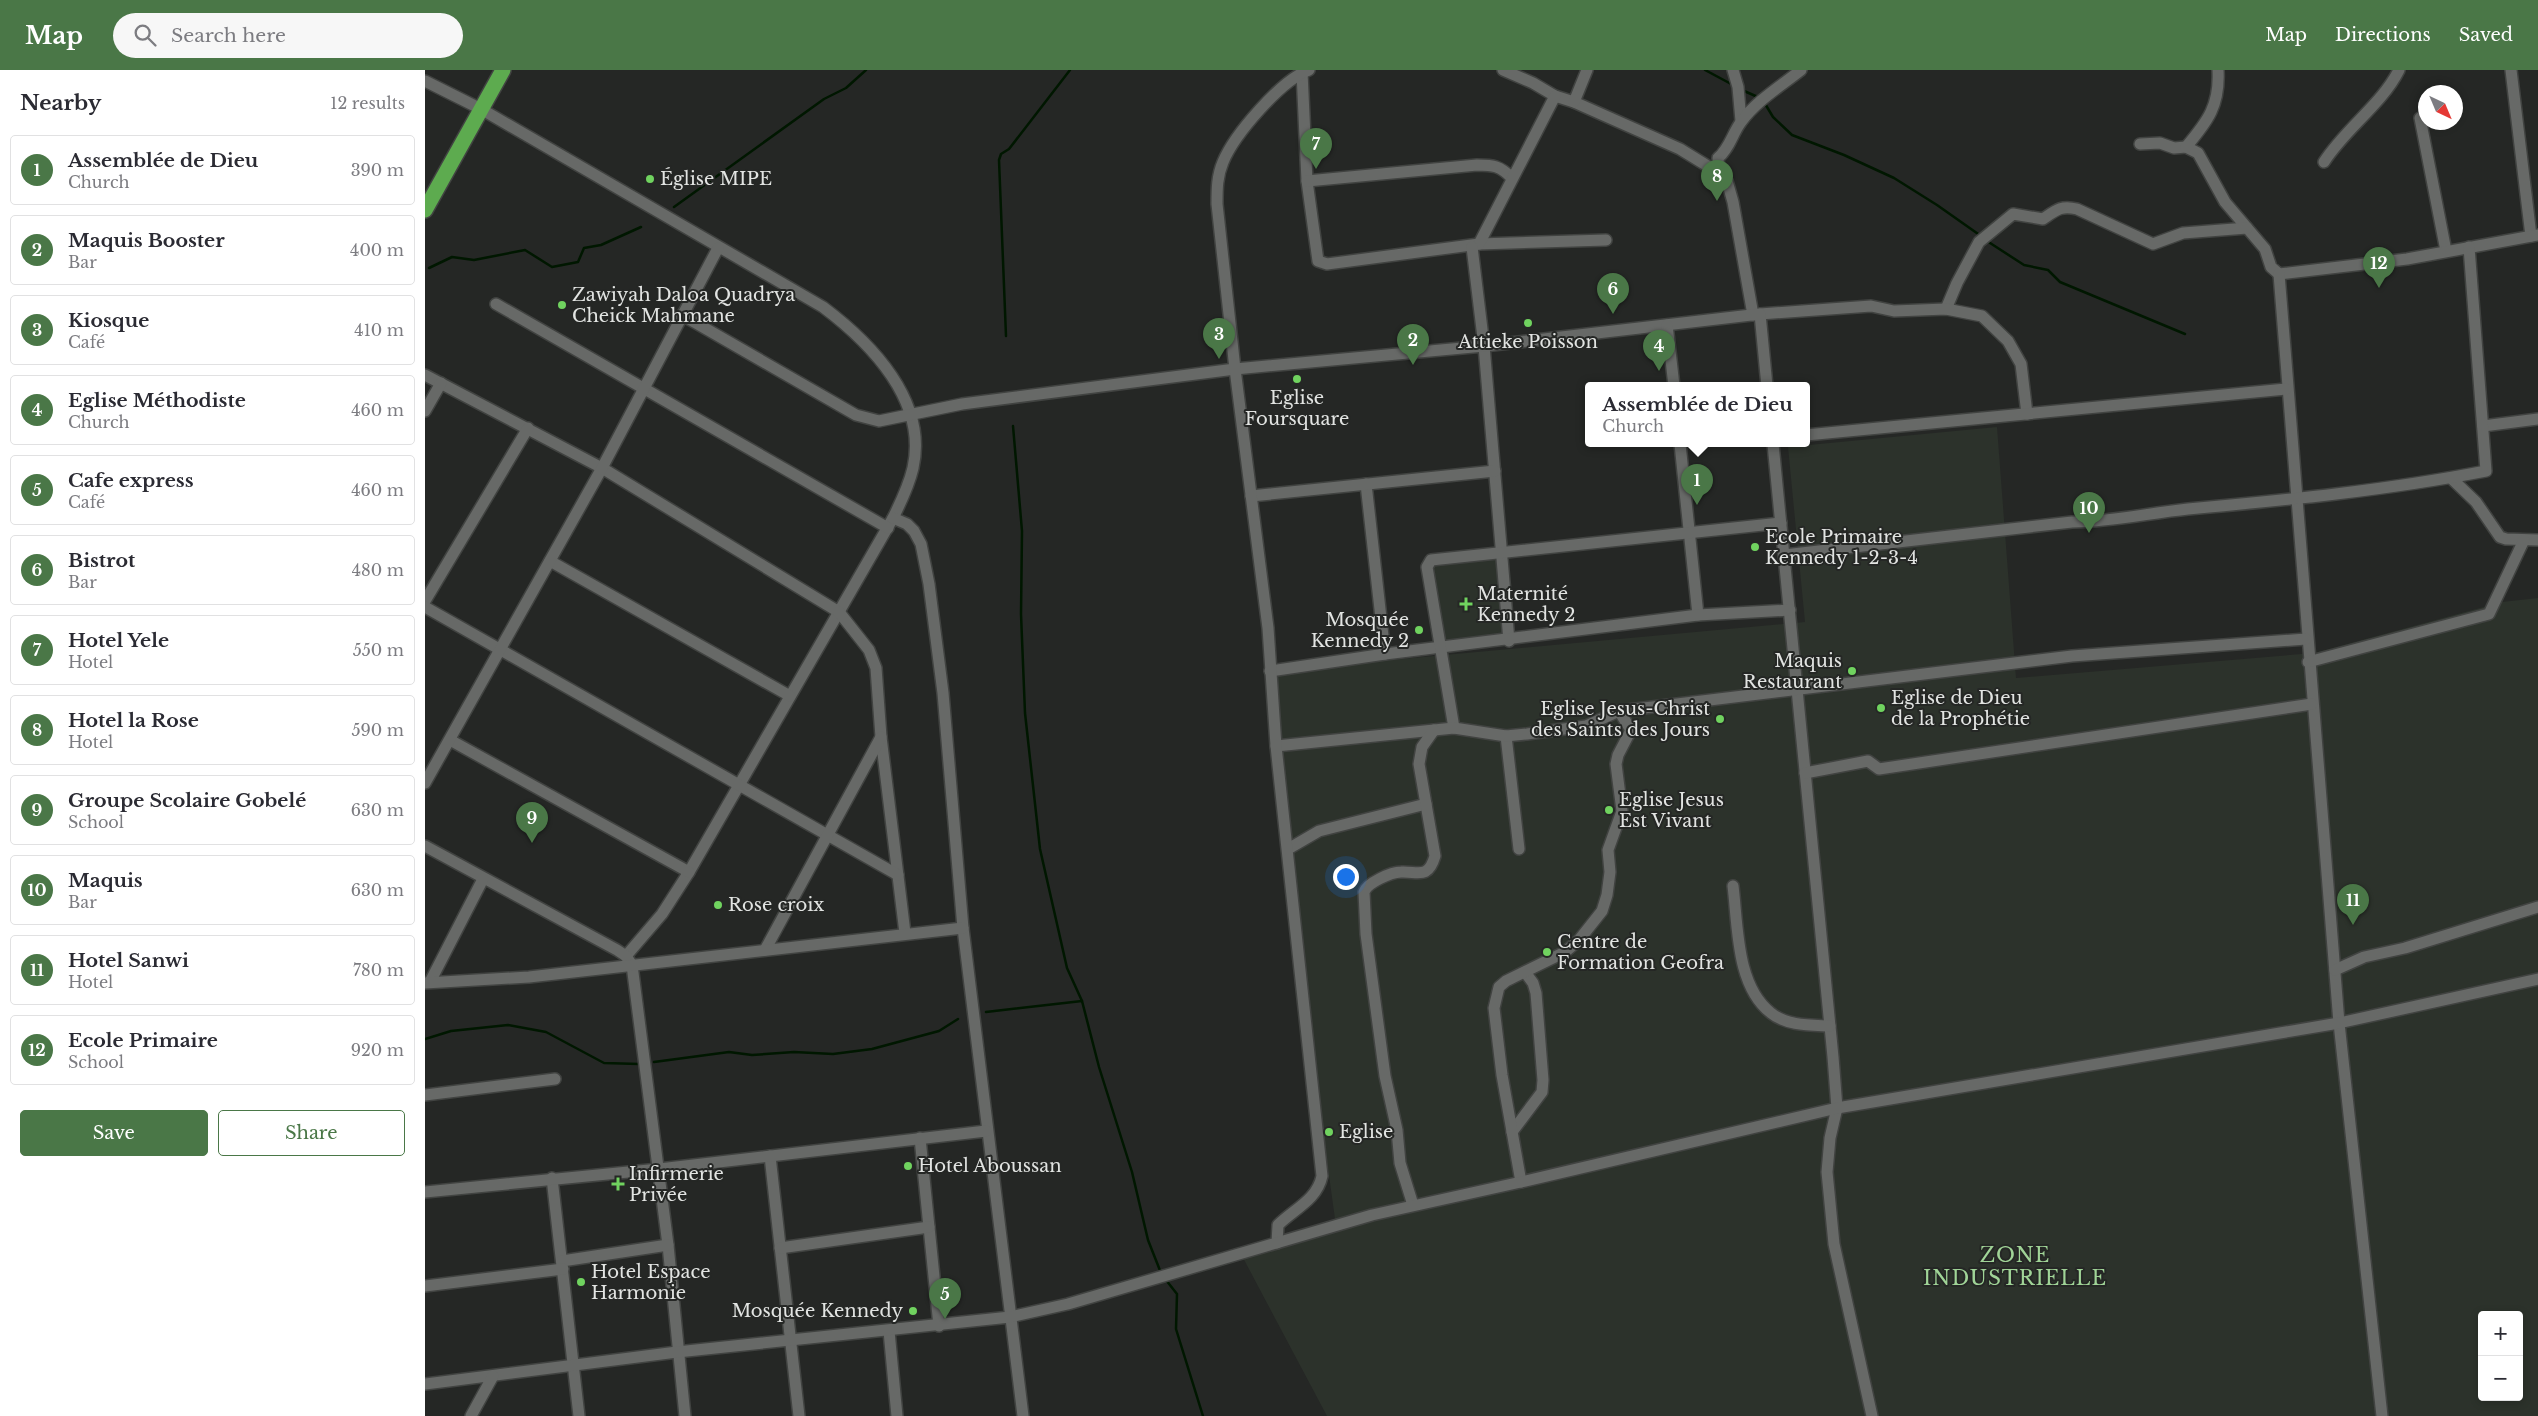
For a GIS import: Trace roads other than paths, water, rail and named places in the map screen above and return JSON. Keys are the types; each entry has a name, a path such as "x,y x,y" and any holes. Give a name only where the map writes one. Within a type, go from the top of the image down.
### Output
{"highway":[{"path":"425,210 503,70"}],"street":[{"path":"1287,70 1287,83"},
{"path":"1503,70 1533,83 1555,96 1574,102 1680,149 1719,172 1727,181 1757,315 1766,382"},
{"path":"1574,102 1587,70"},
{"path":"1733,70 1738,88 1741,121"},
{"path":"1719,172 1718,158 1726,152 1741,121 1763,100 1801,70"},
{"path":"2187,147 2208,122 2219,84 2218,70"},
{"path":"2324,162 2345,133 2381,95 2399,70"},
{"path":"2140,144 2160,143 2174,148 2187,147 2198,153 2214,185 2265,249 2273,271 2279,274 2407,258 2534,236 2511,70"},
{"path":"1277,1242 1278,1225 1313,1196 1320,1187 1322,1176 1276,746 1268,628 1235,369 1217,204 1217,183 1223,162 1237,138 1287,83 1305,71"},
{"path":"1305,71 1307,181 1318,261 1327,264 1475,245 1606,240"},
{"path":"425,81 481,110 823,307 853,330 878,357 896,383 911,414 915,450 913,467 890,523 689,872 629,961 659,1169 685,1416"},
{"path":"1509,640 1475,245 1555,96"},
{"path":"2422,130 2446,251"},
{"path":"1307,181 1477,165 1494,165 1502,168 1511,178"},
{"path":"1946,309 1957,283 1979,242 2013,214 2043,219 2056,208 2065,206 2077,209 2153,244 2183,233 2247,228"},
{"path":"1784,555 2072,522 2105,521 2159,512 2297,499 2451,478 2486,471 2469,247"},
{"path":"425,783 602,468 718,248"},
{"path":"2279,274 2286,389 2297,499 2306,639 2339,1023 2382,1416"},
{"path":"496,304 890,523 907,524 914,531 921,544 929,584 943,694 963,928 1023,1416"},
{"path":"682,315 856,415 879,421 963,404 1235,369 1485,346 1667,324 1863,306 1894,311 1946,309 1987,319 2008,341 2021,364 2027,414"},
{"path":"1667,324 1674,382"},
{"path":"425,375 602,468 839,612 869,650 876,668 881,737 905,933"},
{"path":"425,411 441,383"},
{"path":"1810,435 2286,389"},
{"path":"2483,426 2538,419"},
{"path":"425,601 528,428"},
{"path":"1680,447 1699,616"},
{"path":"1773,447 1831,1026 1837,1108 1830,1138 1827,1172 1834,1244 1872,1416"},
{"path":"1251,496 1495,471"},
{"path":"2451,478 2476,502 2500,537 2538,540"},
{"path":"1366,484 1385,654"},
{"path":"1454,728 1427,567 1431,560 1502,554 1781,522"},
{"path":"2308,662 2489,614 2524,540"},
{"path":"550,560 790,696"},
{"path":"425,606 898,875"},
{"path":"1271,671 1385,654 1699,616 1790,610"},
{"path":"1276,746 1454,728 1506,736 1586,726 1619,711 1798,691 2072,656 2306,639"},
{"path":"1805,773 1868,761 1879,769 2312,704"},
{"path":"1521,1182 1511,1132 1494,1008 1499,987 1565,952 1579,940 1602,911 1607,895 1610,872 1607,850 1622,811 1616,764 1618,755 1631,730 1619,711"},
{"path":"1413,1206 1400,1163 1397,1130 1385,1076 1366,934 1364,892 1374,882 1399,872 1417,875 1423,873 1433,863 1435,856 1425,804 1420,755 1434,730"},
{"path":"1506,736 1519,849"},
{"path":"765,950 881,737"},
{"path":"450,740 689,872"},
{"path":"1288,850 1319,831 1425,804"},
{"path":"425,846 629,961"},
{"path":"427,983 483,879"},
{"path":"1733,886 1745,971 1762,1004 1771,1013 1784,1020 1811,1026 1831,1026"},
{"path":"2335,970 2364,957 2405,948 2538,907"},
{"path":"427,983 498,980 629,961 765,950 963,928"},
{"path":"1511,1132 1535,1104 1542,1092 1543,1086 1536,993 1533,983 1525,972"},
{"path":"425,1384 677,1352 939,1326 1010,1317 1068,1304 1277,1242 1413,1206 1837,1108 2339,1023 2538,979"},
{"path":"425,1095 555,1079"},
{"path":"425,1192 552,1178 659,1169 987,1131"},
{"path":"919,1138 939,1326"},
{"path":"770,1156 799,1416"},
{"path":"552,1178 579,1416"},
{"path":"780,1248 929,1227"},
{"path":"425,1286 562,1265 668,1245"},
{"path":"889,1331 897,1416"},
{"path":"471,1416 493,1376"}],"waterway":[{"path":"674,207 824,99 846,88 866,70"},
{"path":"1006,336 999,160 1001,154 1009,149 1070,70"},
{"path":"1705,70 1733,85"},
{"path":"1742,90 1760,98"},
{"path":"1764,102 1773,117 1792,135 1844,155 1894,178 1981,236"},
{"path":"429,268 452,257 474,260 525,250 552,267 578,262 584,248 601,245 641,227"},
{"path":"1987,241 2024,265 2048,270 2060,282 2185,334"},
{"path":"1013,426 1022,531 1021,614 1025,713 1040,849 1067,968 1082,1001 1099,1067 1132,1172 1148,1240 1161,1273"},
{"path":"986,1012 1082,1001"},
{"path":"654,1062 729,1052 752,1055 794,1052 833,1054 872,1049 939,1031 958,1019"},
{"path":"425,1039 451,1031 508,1025 546,1032 604,1063 639,1064"},
{"path":"1166,1280 1177,1294 1176,1329 1203,1416"}],"place":[{"name":"Hotel Yele","path":"1316,169"},
{"name":"Église MIPE","path":"650,179"},
{"name":"Hotel la Rose","path":"1717,201"},
{"name":"Ecole Primaire","path":"2379,288"},
{"name":"Zawiyah Daloa Quadrya Cheick Mahmane","path":"562,305"},
{"name":"Bistrot","path":"1613,314"},
{"name":"Attieke Poisson","path":"1528,323"},
{"name":"Kiosque","path":"1219,359"},
{"name":"Maquis Booster","path":"1413,365"},
{"name":"Eglise Méthodiste","path":"1659,371"},
{"name":"Eglise Foursquare","path":"1297,379"},
{"name":"Assemblée de Dieu","path":"1697,505"},
{"name":"Maquis","path":"2089,533"},
{"name":"Ecole Primaire Kennedy 1-2-3-4","path":"1755,547"},
{"name":"Maternité Kennedy 2","path":"1466,604"},
{"name":"Mosquée Kennedy 2","path":"1419,630"},
{"name":"Maquis Restaurant","path":"1852,671"},
{"name":"Eglise de Dieu de la Prophétie","path":"1881,708"},
{"name":"Eglise Jesus-Christ des Saints des Jours","path":"1720,719"},
{"name":"Eglise Jesus Est Vivant","path":"1609,810"},
{"name":"Groupe Scolaire Gobelé","path":"532,843"},
{"name":"Rose croix","path":"718,905"},
{"name":"Hotel Sanwi","path":"2353,925"},
{"name":"Centre de Formation Geofra","path":"1547,952"},
{"name":"Eglise","path":"1329,1132"},
{"name":"Hotel Aboussan","path":"908,1166"},
{"name":"Infirmerie Privée","path":"618,1184"},
{"name":"Hotel Espace Harmonie","path":"581,1282"},
{"name":"Mosquée Kennedy","path":"913,1311"},
{"name":"Cafe express","path":"945,1319"}],"district":[{"name":"ZONE INDUSTRIELLE","path":"2015,1266"}]}
